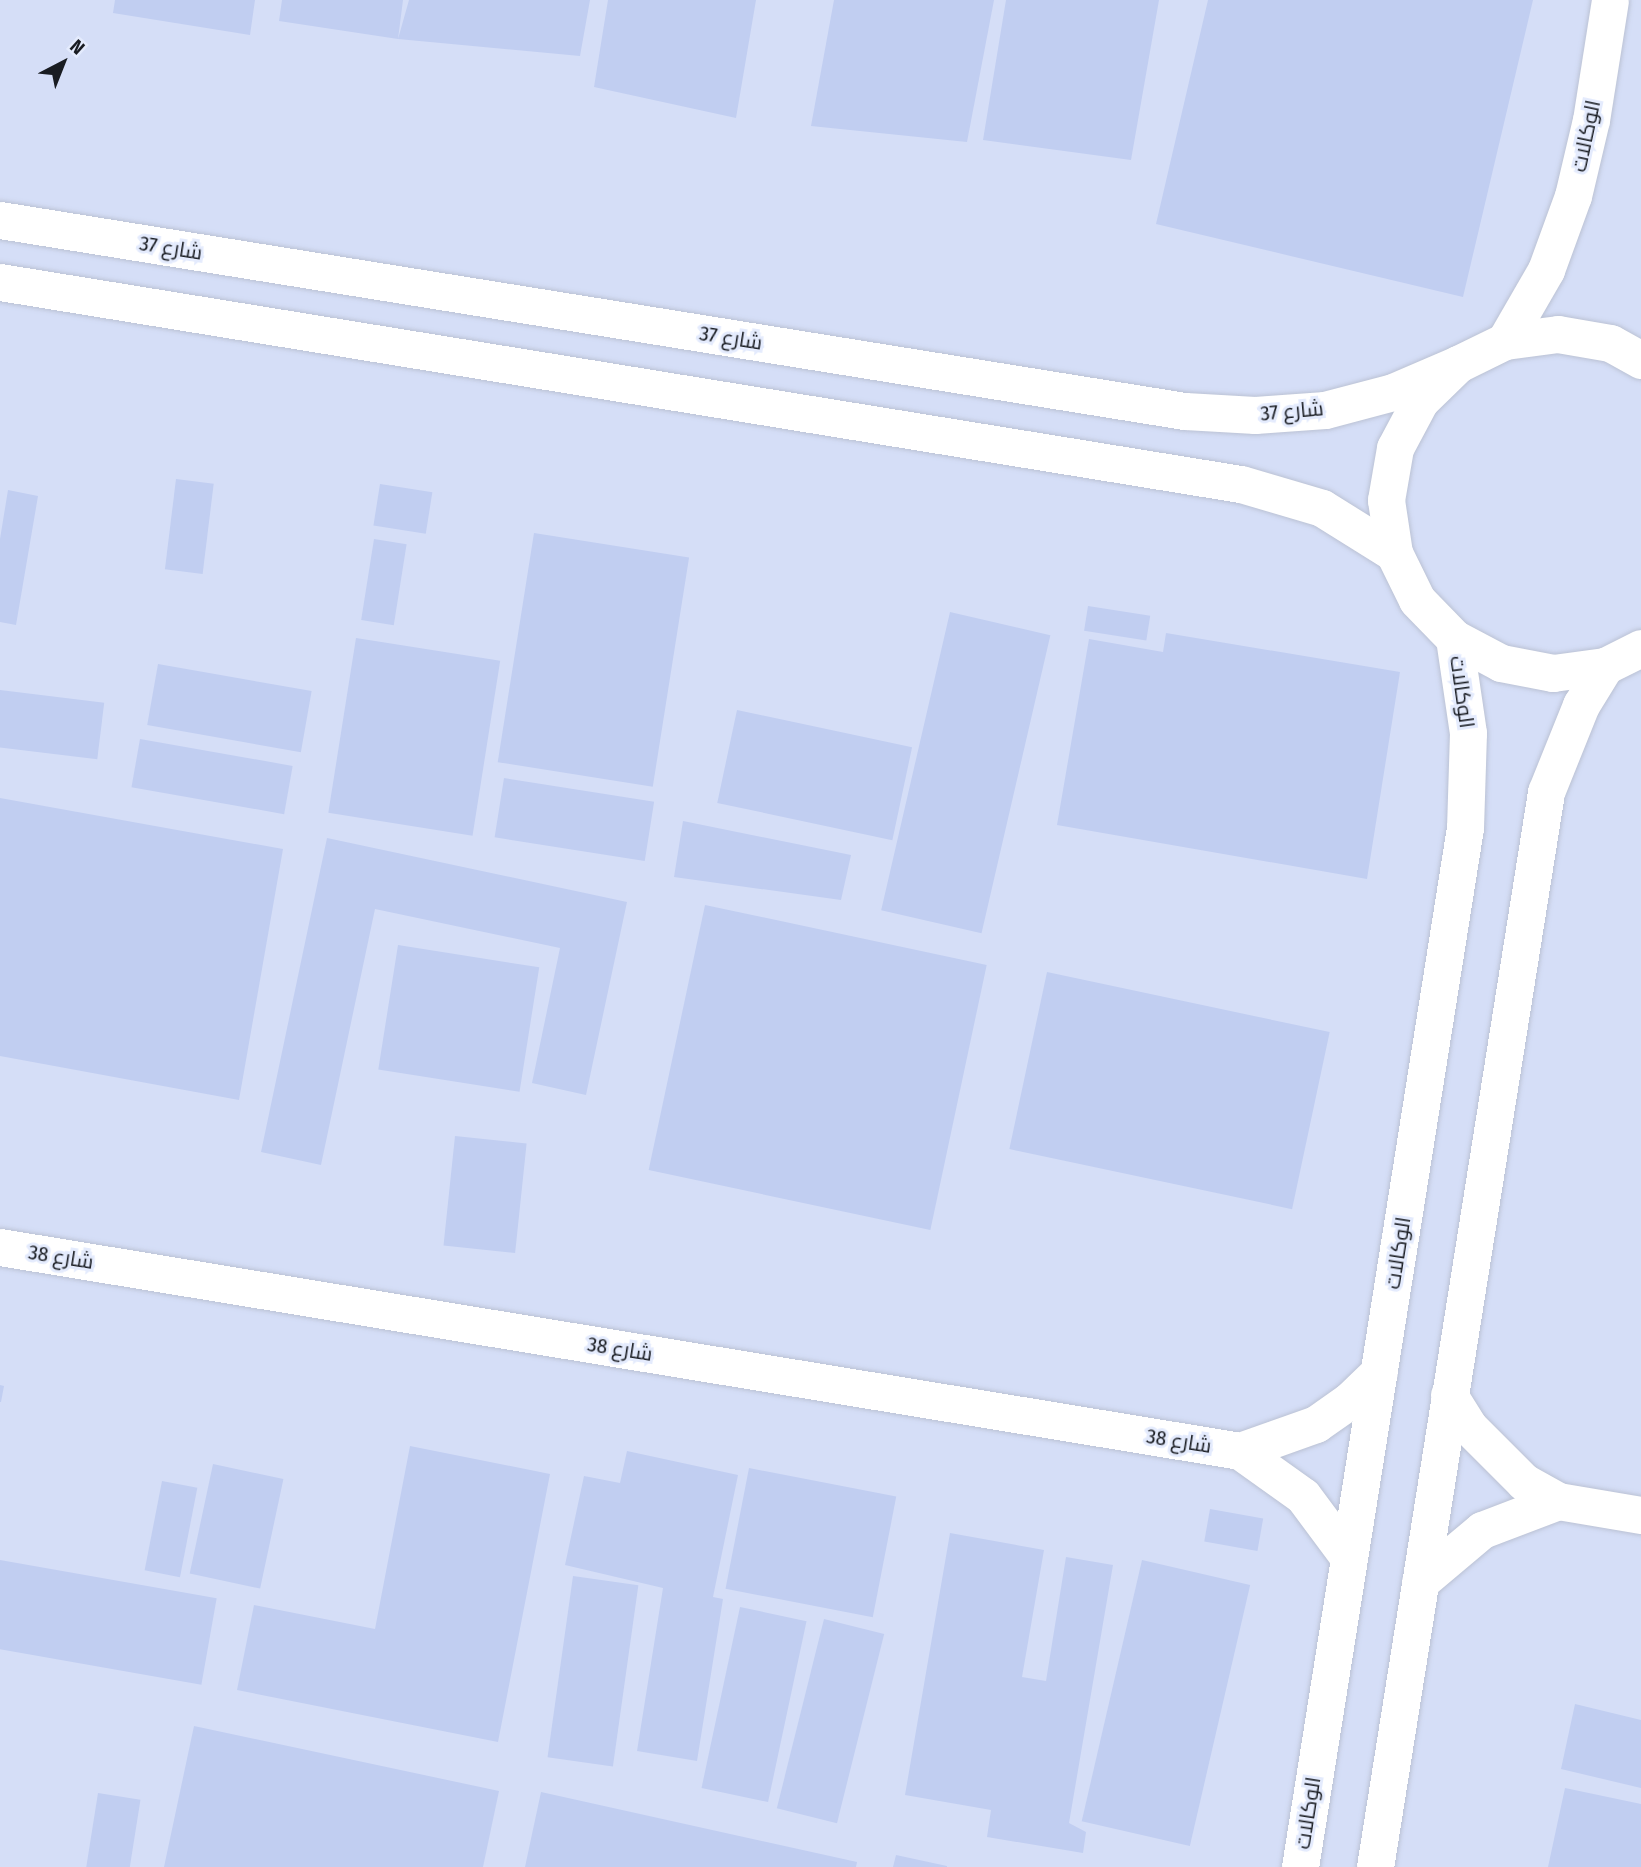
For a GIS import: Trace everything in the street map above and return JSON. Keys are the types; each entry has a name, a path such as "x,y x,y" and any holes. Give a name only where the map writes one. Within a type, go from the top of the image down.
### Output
{"street":[{"name":"الوكالات","path":"1505,341 1546,270 1573,196 1591,120 1610,0"},
{"name":"شارع 37","path":"0,220 1185,411 1255,415 1325,410 1393,392 1505,341 1558,334 1610,344 1641,360"},
{"path":"0,282 1241,484 1322,508 1394,552"},
{"path":"1458,364 1420,401 1395,447 1386,500 1394,552 1417,600 1454,638 1514,666 1553,673 1605,666 1641,648"},
{"name":"الوكالات","path":"1300,1867 1465,828 1468,733 1454,638"},
{"path":"1375,1867 1546,792 1571,726 1605,666"},
{"name":"شارع 38","path":"0,1247 1240,1451 1303,1496 1349,1558"},
{"name":"شارع 38","path":"1240,1451 1316,1424 1350,1401 1379,1372"},
{"path":"1449,1395 1495,1457 1558,1501 1641,1515"},
{"path":"1420,1582 1482,1530 1558,1501"}],"shaded area":[{"path":"0,0 1641,0 1641,1867 0,1867"}],"building":[{"path":"115,0 255,0 250,35 113,13"},
{"path":"282,0 403,0 398,39 279,21"},
{"path":"409,0 590,0 580,56 398,39"},
{"path":"608,0 756,0 736,118 594,87"},
{"path":"834,0 994,0 967,142 811,126"},
{"path":"1006,0 1159,0 1131,160 983,140"},
{"path":"1208,0 1533,0 1463,297 1156,224"},
{"path":"176,479 214,484 203,574 165,569"},
{"path":"380,484 432,492 426,534 373,525"},
{"path":"8,490 38,496 16,625 0,622 0,539"},
{"path":"534,533 689,558 653,787 498,762"},
{"path":"374,539 407,544 394,625 361,620"},
{"path":"1088,606 1150,616 1146,641 1084,631"},
{"path":"950,612 1050,635 982,933 881,910"},
{"path":"1166,633 1400,672 1367,879 1057,825 1089,639 1163,652"},
{"path":"356,638 500,661 473,836 328,813"},
{"path":"158,664 312,691 301,752 147,725"},
{"path":"0,690 104,703 97,759 0,747"},
{"path":"737,710 912,747 892,840 717,803"},
{"path":"140,739 293,766 284,814 131,787"},
{"path":"504,778 654,802 645,861 495,837"},
{"path":"0,798 283,849 239,1100 0,1056"},
{"path":"683,821 851,855 841,900 674,877"},
{"path":"327,838 627,902 586,1095 532,1083 560,948 375,909 321,1165 261,1152"},
{"path":"705,905 987,965 930,1230 649,1170"},
{"path":"398,945 539,967 520,1092 378,1069"},
{"path":"1047,972 1330,1032 1292,1209 1009,1149"},
{"path":"455,1136 527,1144 515,1253 444,1245"},
{"path":"0,1385 4,1386 1,1402 0,1402"},
{"path":"410,1446 550,1474 498,1742 237,1690 254,1605 375,1629"},
{"path":"627,1451 738,1475 713,1597 723,1599 697,1761 637,1751 663,1588 565,1565 584,1476 620,1483"},
{"path":"213,1464 283,1479 260,1589 190,1574"},
{"path":"749,1468 896,1497 873,1617 726,1589"},
{"path":"162,1481 197,1488 180,1577 145,1570"},
{"path":"1210,1509 1263,1518 1257,1551 1204,1541"},
{"path":"950,1533 1044,1550 1022,1677 1046,1681 1066,1557 1113,1565 1069,1823 1086,1832 1083,1853 987,1837 991,1810 905,1795"},
{"path":"0,1560 217,1598 201,1685 0,1649"},
{"path":"1142,1560 1250,1585 1190,1846 1082,1821"},
{"path":"573,1576 638,1585 613,1766 548,1757"},
{"path":"740,1607 807,1621 768,1802 702,1788"},
{"path":"824,1619 884,1634 837,1823 777,1808"},
{"path":"1575,1704 1641,1720 1641,1788 1561,1769"},
{"path":"194,1726 499,1791 483,1867 164,1867"},
{"path":"1565,1788 1641,1804 1641,1867 1548,1867"},
{"path":"541,1792 857,1862 856,1867 525,1867"},
{"path":"98,1793 140,1800 130,1867 86,1867"},
{"path":"896,1855 947,1866 947,1867 893,1867"}]}
